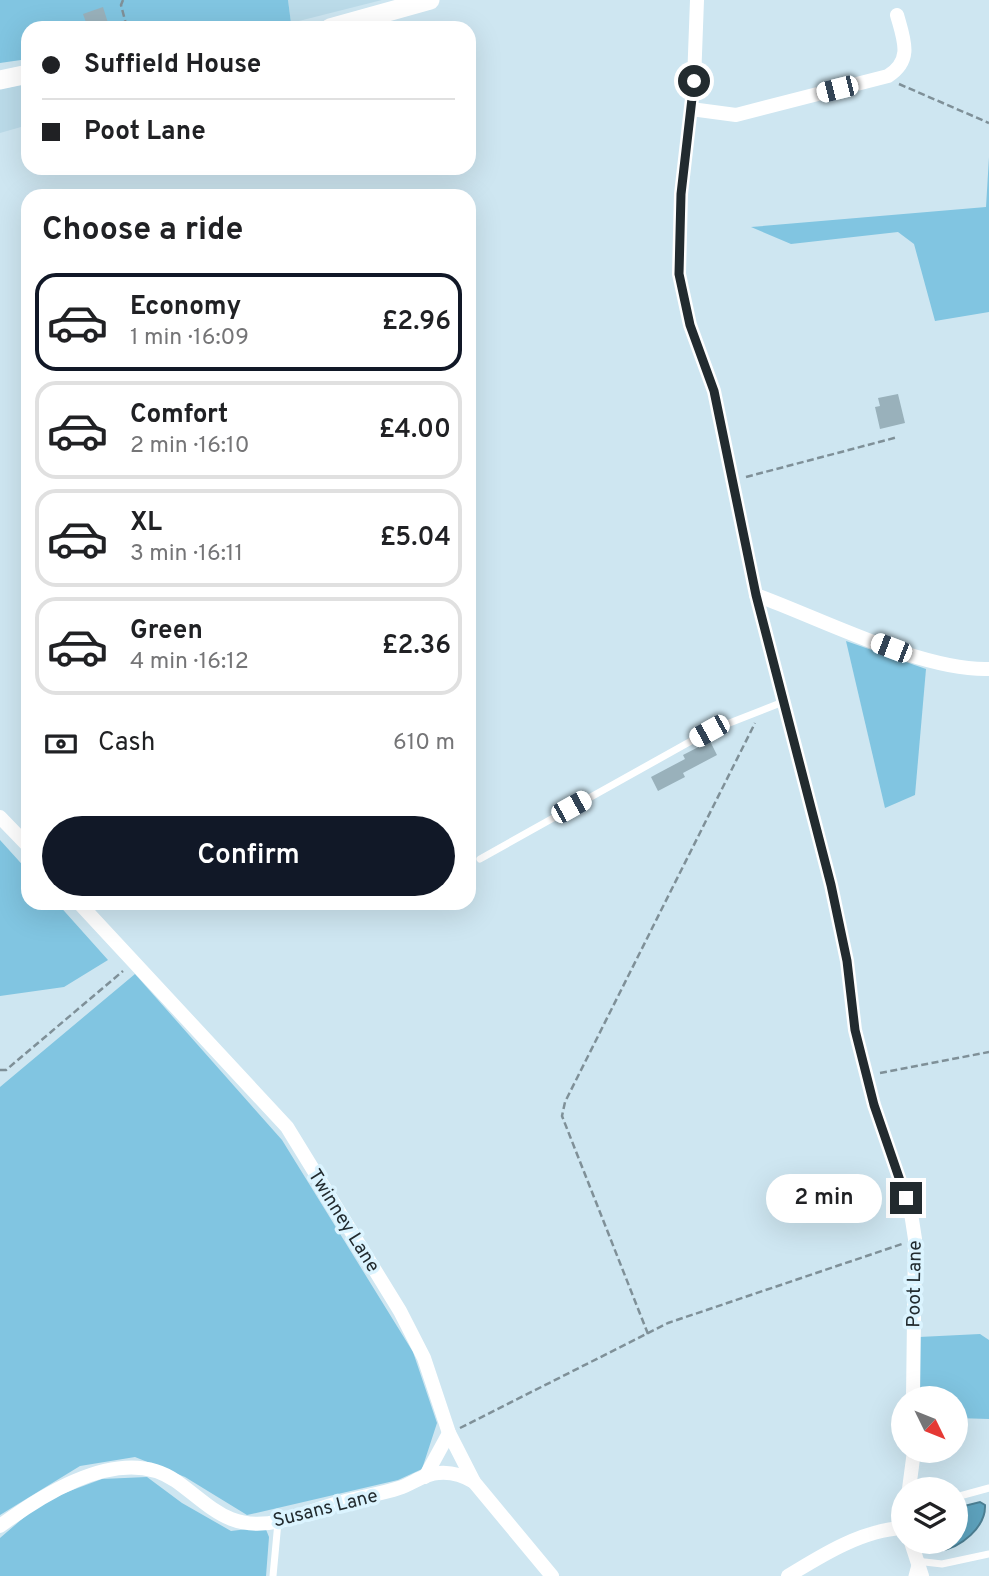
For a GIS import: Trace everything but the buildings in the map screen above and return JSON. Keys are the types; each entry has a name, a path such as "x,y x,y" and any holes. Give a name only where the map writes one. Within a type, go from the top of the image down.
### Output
{"street":[{"name":"Poot Lane","path":"697,0 691,108 681,194 679,274 690,325 714,391 756,595 831,885 847,961 855,1030 911,1213 915,1239 913,1386"},
{"path":"354,21 419,2"},
{"path":"691,108 736,115 888,76 900,68 906,56 897,15"},
{"path":"0,80 21,76"},
{"path":"756,595 908,654 944,664 989,669"},
{"path":"0,817 21,839"},
{"name":"Twinney Lane","path":"85,910 287,1127 400,1311 424,1358 449,1433 474,1482 552,1576"},
{"path":"425,1477 436,1462 449,1433"},
{"name":"Susans Lane","path":"0,1526 40,1496 69,1483 100,1472 133,1468 164,1474 209,1509 244,1522 278,1522 399,1488 438,1472 461,1475 474,1482"},
{"path":"788,1576 862,1537 882,1529 891,1529"},
{"path":"914,1554 922,1576"}],"lane":[{"path":"480,859 709,731 783,702"},
{"path":"968,1494 989,1488"},
{"path":"273,1576 278,1522"},
{"path":"912,1576 916,1561 942,1564 989,1554"}],"path":[{"path":"123,0 121,5 125,21"},
{"path":"888,76 899,84 989,122"},
{"path":"732,481 898,437"},
{"path":"648,1334 562,1116 565,1102 762,710"},
{"path":"0,1070 6,1070 133,962"},
{"path":"867,1076 989,1052"},
{"path":"449,1433 668,1323 915,1239"}],"shaded area":[{"path":"0,0 288,0 291,21 21,21 21,60 0,63"},
{"path":"288,0 382,0 299,21 291,21"},
{"path":"21,85 21,127 0,133 0,89"},
{"path":"989,157 989,312 935,321 914,244 898,232 791,244 751,227 986,207"},
{"path":"846,641 926,669 915,795 885,808"},
{"path":"0,840 21,863 21,910 63,910 108,960 64,987 0,996"},
{"path":"135,974 282,1140 413,1352 437,1423 422,1469 398,1480 247,1515 185,1477 135,1457 80,1466 0,1515 0,1087"},
{"path":"980,1334 989,1340 989,1419 968,1418 968,1386 920,1386 919,1337"},
{"path":"147,1477 182,1503 231,1531 265,1527 269,1537 266,1576 0,1576 0,1538 43,1501 102,1479"},
{"path":"980,1502 985,1505 981,1521 968,1537 968,1505"}],"route":[{"path":"694,81 681,194 679,274 690,325 714,391 756,595 831,885 847,961 855,1030 874,1105 906,1198"}]}
